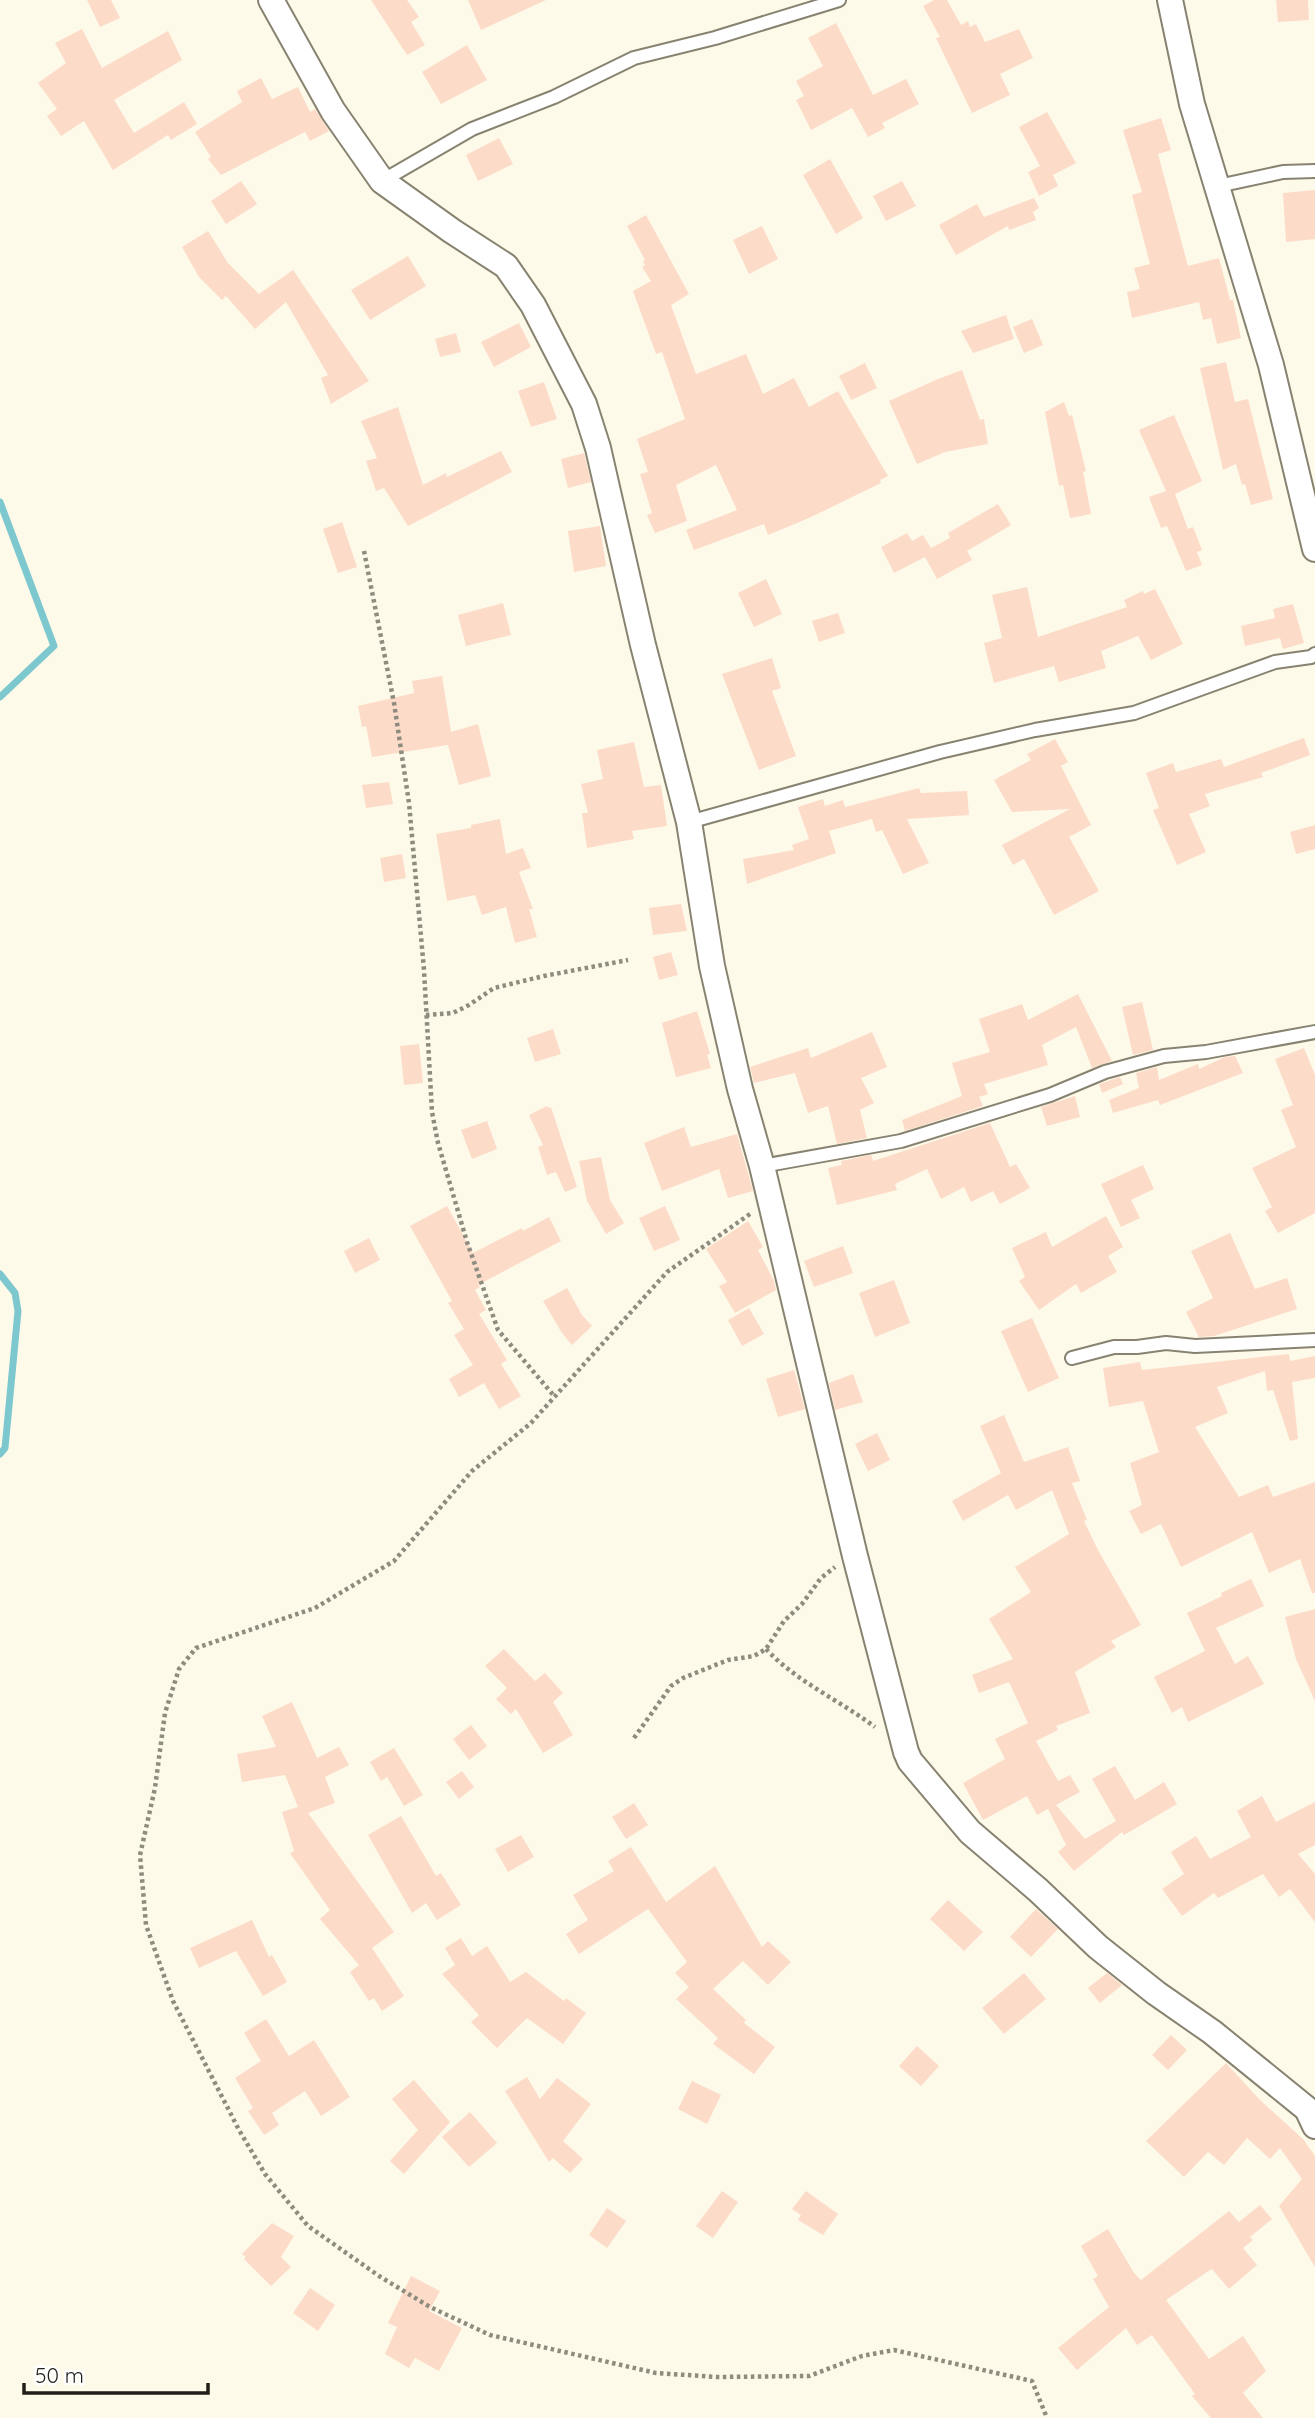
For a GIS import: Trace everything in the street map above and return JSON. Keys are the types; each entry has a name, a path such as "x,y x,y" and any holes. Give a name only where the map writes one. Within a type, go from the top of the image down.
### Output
{"street":[{"path":"271,0 333,111 382,181 506,266 533,305 584,404 598,448 643,645 689,822 712,965 740,1089 762,1167 855,1556 906,1752 970,1832 1038,1890 1098,1947 1156,1993 1212,2032 1312,2112"},
{"path":"1170,0 1192,104 1271,365 1315,549"}],"lane":[{"path":"382,181 472,129 554,97 634,58 715,38 837,1"},
{"path":"1218,186 1283,172 1315,171"},
{"path":"689,822 940,752 1035,730 1134,713 1275,662 1311,657 1315,654"},
{"path":"762,1167 901,1141 1051,1095 1105,1072 1164,1056 1206,1052 1315,1032"},
{"path":"1072,1358 1114,1347 1137,1348 1166,1343 1195,1346 1315,1340"}],"path":[{"path":"364,551 394,702 409,803 432,1112 446,1175 498,1330 555,1397"},
{"path":"426,1015 453,1013 494,988 628,960"},
{"path":"770,1205 752,1213 667,1272 531,1423 471,1471 394,1561 314,1608 196,1648 179,1669 165,1713 155,1788 141,1855 146,1925 173,2001 258,2163 308,2226 379,2276 430,2307 491,2334 656,2373 717,2377 809,2376 862,2356 894,2350 1032,2381 1047,2418"},
{"path":"634,1738 671,1686 682,1678 728,1660 754,1656 766,1649 784,1621 802,1604 821,1578 833,1567 855,1556"},
{"path":"766,1649 800,1678 876,1728"}],"building":[{"path":"87,0 111,0 120,18 100,27"},
{"path":"371,0 407,0 419,17 411,22 425,45 407,55"},
{"path":"468,0 546,0 481,30"},
{"path":"934,0 947,0 961,25 968,21 970,27 976,24 985,42 1019,29 1033,58 1000,74 1010,95 972,113 936,38 940,37 923,6"},
{"path":"1276,0 1308,0 1309,20 1278,22"},
{"path":"836,23 873,95 906,79 919,104 882,123 885,128 868,137 852,108 811,130 796,100 804,96 796,81 823,66 808,38"},
{"path":"82,29 102,68 168,31 182,60 114,100 134,133 184,102 197,124 171,140 168,135 113,170 84,121 61,136 47,116 57,109 38,83 66,63 55,43"},
{"path":"467,45 487,80 441,104 422,72"},
{"path":"261,78 272,99 298,87 310,112 315,109 329,131 310,141 305,132 221,175 208,159 211,157 195,132 242,102 237,91"},
{"path":"1047,112 1076,163 1053,175 1058,186 1039,196 1028,172 1040,166 1019,127"},
{"path":"1161,118 1171,150 1158,154 1188,266 1219,258 1230,300 1233,300 1241,338 1217,344 1211,318 1203,320 1199,302 1132,318 1127,292 1140,289 1134,268 1150,264 1132,195 1142,192 1123,130"},
{"path":"499,138 513,164 478,181 466,155"},
{"path":"830,159 863,218 836,234 803,175"},
{"path":"241,181 257,204 226,224 211,201"},
{"path":"902,181 916,206 886,221 873,196"},
{"path":"1315,190 1315,239 1286,242 1283,193"},
{"path":"1034,198 1039,208 1033,212 1036,220 1009,230 1008,226 956,255 939,225 977,204 984,217"},
{"path":"646,215 689,294 671,305 696,374 746,354 763,394 794,378 809,407 838,391 888,476 880,480 881,483 768,535 764,524 694,550 686,530 737,510 716,465 676,485 687,521 655,533 647,515 652,513 640,474 648,472 637,439 685,419 662,352 656,354 633,291 651,281 642,267 645,260 627,226"},
{"path":"762,226 778,259 749,274 733,240"},
{"path":"208,231 228,263 259,294 293,270 369,381 331,404 321,378 328,375 286,302 255,329 226,296 222,300 199,277 182,247"},
{"path":"408,256 426,286 370,320 351,290"},
{"path":"1006,315 1014,339 973,353 961,331"},
{"path":"1032,319 1043,345 1024,353 1013,327"},
{"path":"519,323 531,347 494,367 481,342"},
{"path":"456,333 461,352 440,357 435,339"},
{"path":"1226,362 1235,402 1248,399 1273,499 1251,505 1236,464 1223,470 1200,368"},
{"path":"865,363 877,388 851,400 839,376"},
{"path":"962,370 980,420 984,419 988,444 945,452 917,464 889,401"},
{"path":"544,382 557,419 531,427 518,391"},
{"path":"1064,402 1069,416 1072,415 1086,471 1083,472 1091,514 1070,518 1063,485 1059,486 1045,412"},
{"path":"398,407 423,485 446,473 447,477 501,451 512,472 408,526 384,488 376,491 366,461 377,458 361,421"},
{"path":"1174,415 1202,481 1175,494 1188,529 1193,527 1202,550 1197,552 1202,565 1186,571 1167,526 1161,528 1149,497 1166,491 1139,430"},
{"path":"584,453 591,482 568,488 561,459"},
{"path":"998,504 1011,525 967,551 972,560 937,579 925,557 894,573 881,547 907,533 912,541 923,535 931,548 950,538 948,533"},
{"path":"342,522 357,567 338,573 323,529"},
{"path":"600,526 606,566 574,572 568,531"},
{"path":"766,579 782,614 754,627 738,593"},
{"path":"1027,587 1038,637 1127,607 1124,600 1143,591 1144,594 1155,589 1183,644 1151,660 1138,636 1101,651 1106,668 1059,682 1054,666 994,683 984,643 1002,638 992,595"},
{"path":"503,603 511,635 466,646 458,615"},
{"path":"1293,604 1304,643 1283,649 1280,638 1245,646 1241,626 1275,618 1273,609"},
{"path":"838,613 845,633 819,642 812,621"},
{"path":"772,658 781,688 772,691 796,756 759,770 722,674"},
{"path":"442,676 451,732 478,724 491,776 459,785 448,745 372,757 366,726 362,727 358,706 414,693 412,681"},
{"path":"1304,738 1310,755 1261,773 1263,777 1205,794 1210,806 1189,814 1206,852 1177,865 1153,810 1159,808 1146,773 1173,763 1176,772 1221,759 1224,767"},
{"path":"1055,739 1068,762 1061,766 1091,825 1069,837 1099,891 1054,915 1024,859 1013,865 1002,845 1070,809 1012,812 994,780 1031,760 1027,754"},
{"path":"634,742 644,787 661,785 667,826 632,831 634,839 587,848 582,813 588,813 581,784 603,779 597,750"},
{"path":"389,782 393,804 366,808 362,785"},
{"path":"919,788 921,793 967,791 969,815 907,819 929,863 903,874 882,830 876,832 872,819 829,831 836,853 747,884 743,859 794,850 792,845 809,839 798,807 823,799 825,806 843,800 845,807"},
{"path":"500,819 506,854 523,848 531,868 519,872 533,909 529,909 537,937 515,943 506,907 482,915 475,895 447,901 436,834 471,828 471,825"},
{"path":"1315,825 1315,849 1296,854 1290,832"},
{"path":"402,854 406,878 384,882 380,858"},
{"path":"681,904 687,931 653,935 649,908"},
{"path":"671,952 678,975 659,980 653,957"},
{"path":"1078,994 1112,1061 1092,1068 1076,1027 1042,1045 1048,1065 984,1084 988,1094 979,1097 983,1106 905,1131 902,1120 962,1096 952,1063 990,1052 979,1019 1022,1004 1028,1020"},
{"path":"1142,1002 1153,1050 1133,1055 1122,1007"},
{"path":"697,1011 710,1054 707,1055 711,1068 676,1077 662,1023"},
{"path":"553,1029 561,1054 535,1062 527,1038"},
{"path":"872,1032 887,1067 861,1078 874,1103 860,1110 867,1138 837,1144 828,1106 808,1113 795,1073 754,1083 750,1067 808,1048 811,1058"},
{"path":"419,1044 423,1083 404,1085 400,1046"},
{"path":"1304,1048 1315,1075 1315,1213 1278,1233 1265,1211 1272,1207 1252,1168 1296,1147 1281,1110 1293,1105 1275,1059"},
{"path":"1235,1056 1243,1073 1160,1105 1158,1100 1113,1113 1109,1100 1139,1088 1136,1073 1157,1067 1159,1080 1198,1064 1199,1069 1225,1057"},
{"path":"1120,1077 1123,1084 1102,1093 1099,1084"},
{"path":"1075,1096 1080,1117 1047,1126 1041,1107"},
{"path":"547,1106 551,1107 577,1187 565,1192 556,1172 547,1175 538,1147 543,1145 529,1115"},
{"path":"487,1121 497,1149 472,1159 461,1130"},
{"path":"990,1123 1010,1167 1016,1164 1030,1188 1000,1204 993,1191 971,1202 964,1187 941,1199 927,1169 895,1184 897,1190 837,1205 828,1168 842,1165 841,1161 871,1155 873,1161"},
{"path":"684,1127 691,1147 737,1134 753,1191 728,1198 719,1169 662,1191 644,1143"},
{"path":"601,1157 610,1200 624,1223 606,1234 587,1201 579,1161"},
{"path":"1143,1165 1154,1189 1131,1200 1140,1218 1121,1227 1101,1184"},
{"path":"447,1206 473,1253 549,1217 561,1241 478,1285 480,1287 475,1290 486,1310 479,1314 507,1360 501,1364 521,1396 499,1409 484,1383 459,1397 449,1379 473,1365 454,1335 464,1329 448,1303 452,1301 410,1226"},
{"path":"665,1206 680,1240 654,1251 639,1218"},
{"path":"1106,1216 1123,1247 1108,1256 1117,1272 1081,1293 1076,1284 1039,1310 1019,1281 1025,1277 1012,1248 1046,1232 1052,1247"},
{"path":"748,1221 763,1247 758,1250 776,1290 735,1313 719,1286 727,1282 706,1249"},
{"path":"1230,1233 1255,1289 1287,1278 1297,1309 1214,1336 1199,1337 1186,1312 1213,1298 1191,1251"},
{"path":"369,1238 380,1260 355,1273 344,1251"},
{"path":"843,1246 853,1273 814,1287 804,1261"},
{"path":"894,1280 910,1323 875,1337 859,1293"},
{"path":"567,1288 582,1315 592,1326 572,1345 543,1301"},
{"path":"749,1308 764,1334 742,1346 728,1320"},
{"path":"1032,1318 1059,1378 1028,1392 1001,1331"},
{"path":"1289,1354 1290,1361 1315,1356 1315,1378 1292,1382 1298,1439 1290,1441 1273,1390 1267,1391 1265,1371 1217,1387 1228,1413 1195,1427 1239,1497 1268,1485 1273,1497 1315,1482 1315,1593 1312,1593 1300,1559 1269,1573 1252,1532 1181,1567 1161,1524 1141,1534 1129,1511 1142,1505 1130,1463 1159,1452 1143,1401 1109,1407 1103,1368 1140,1362 1142,1370"},
{"path":"794,1370 805,1409 778,1417 766,1379"},
{"path":"853,1374 863,1402 835,1410 829,1383"},
{"path":"1004,1415 1024,1462 1068,1447 1080,1481 1072,1483 1087,1520 1084,1521 1141,1625 1111,1641 1116,1647 1075,1672 1090,1713 1056,1726 1058,1730 1036,1741 1058,1781 1070,1775 1080,1792 1056,1805 1085,1839 1116,1821 1092,1779 1115,1766 1135,1800 1164,1782 1177,1804 1124,1835 1122,1832 1074,1871 1058,1852 1066,1845 1048,1809 1037,1815 1027,1796 983,1820 963,1783 1005,1759 995,1739 1028,1723 1009,1682 979,1693 972,1675 1013,1659 989,1619 1031,1592 1015,1567 1069,1534 1052,1490 1016,1510 1008,1495 963,1521 952,1501 1001,1473 980,1426"},
{"path":"877,1433 890,1460 868,1471 855,1444"},
{"path":"1251,1579 1264,1606 1216,1628 1235,1664 1248,1656 1264,1684 1188,1722 1182,1707 1172,1713 1154,1677 1205,1651 1187,1613"},
{"path":"1315,1609 1315,1701 1296,1659 1285,1617"},
{"path":"504,1649 535,1681 545,1673 563,1693 553,1702 573,1735 543,1753 516,1709 511,1714 496,1699 507,1688 485,1666"},
{"path":"292,1702 317,1758 339,1747 349,1765 325,1777 335,1803 308,1813 394,1932 372,1948 404,1996 382,2011 374,1998 369,2001 350,1972 359,1965 320,1919 330,1910 290,1853 294,1851 282,1812 298,1807 285,1775 242,1782 237,1754 276,1747 262,1716"},
{"path":"471,1725 487,1746 469,1760 453,1739"},
{"path":"394,1748 423,1795 404,1806 387,1777 381,1781 370,1762"},
{"path":"462,1771 474,1787 459,1799 446,1782"},
{"path":"1262,1796 1276,1822 1315,1802 1315,1845 1298,1854 1315,1874 1315,1922 1290,1889 1279,1897 1263,1874 1218,1898 1214,1893 1182,1916 1162,1889 1184,1874 1171,1852 1196,1836 1210,1859 1251,1837 1237,1811"},
{"path":"634,1803 648,1825 626,1839 612,1817"},
{"path":"401,1816 436,1876 441,1873 461,1905 437,1920 426,1903 412,1913 368,1835"},
{"path":"521,1835 534,1857 508,1872 495,1849"},
{"path":"631,1847 666,1902 715,1866 762,1947 768,1941 791,1962 768,1985 743,1961 713,1989 746,2020 744,2023 775,2047 754,2074 713,2044 718,2038 676,1999 689,1987 675,1973 687,1962 648,1909 579,1954 566,1934 588,1920 573,1895 614,1871 608,1861"},
{"path":"948,1900 983,1932 964,1951 930,1919"},
{"path":"1036,1909 1058,1929 1031,1957 1010,1937"},
{"path":"252,1920 269,1957 272,1955 287,1982 263,1996 236,1951 199,1968 190,1948"},
{"path":"461,1938 472,1956 487,1946 510,1982 526,1972 564,2001 566,1998 586,2013 563,2044 527,2018 497,2048 471,2022 479,2015 442,1974 455,1965 445,1948"},
{"path":"1024,1973 1046,1999 1004,2034 982,2008"},
{"path":"1107,1973 1122,1985 1100,2003 1088,1988"},
{"path":"266,2019 289,2056 314,2040 350,2097 321,2116 305,2091 272,2113 279,2125 264,2135 248,2111 253,2108 235,2078 261,2061 244,2033"},
{"path":"1171,2035 1187,2050 1168,2070 1152,2055"},
{"path":"917,2046 939,2066 921,2086 899,2066"},
{"path":"1226,2063 1260,2100 1303,2139 1315,2156 1315,2267 1279,2206 1302,2179 1280,2148 1270,2159 1247,2138 1224,2165 1208,2152 1184,2177 1146,2141"},
{"path":"527,2077 540,2099 557,2078 591,2104 563,2141 583,2159 570,2173 553,2158 549,2162 505,2091"},
{"path":"414,2080 450,2122 404,2174 390,2161 418,2130 392,2099"},
{"path":"692,2081 721,2095 707,2124 678,2109"},
{"path":"470,2112 497,2143 469,2167 442,2137"},
{"path":"722,2191 738,2202 713,2238 696,2226"},
{"path":"806,2191 838,2214 823,2235 798,2220 801,2215 792,2209"},
{"path":"1260,2205 1272,2219 1250,2237 1253,2240 1243,2248 1257,2265 1229,2289 1212,2269 1166,2300 1209,2359 1243,2336 1266,2371 1243,2393 1263,2418 1211,2418 1192,2396 1195,2394 1152,2335 1137,2345 1126,2328 1077,2370 1058,2348 1109,2307 1093,2279 1098,2276 1081,2246 1108,2229 1141,2280 1229,2211 1239,2222"},
{"path":"607,2208 626,2221 607,2248 589,2235"},
{"path":"272,2223 294,2236 281,2257 291,2267 271,2286 242,2254"},
{"path":"411,2276 440,2291 429,2311 462,2328 439,2371 415,2358 409,2368 385,2354 397,2327 388,2323"},
{"path":"310,2288 335,2305 318,2331 293,2313"}],"waterway":[{"path":"0,502 54,646 0,697"},
{"path":"0,1274 15,1293 18,1311 5,1448 0,1454"}]}
